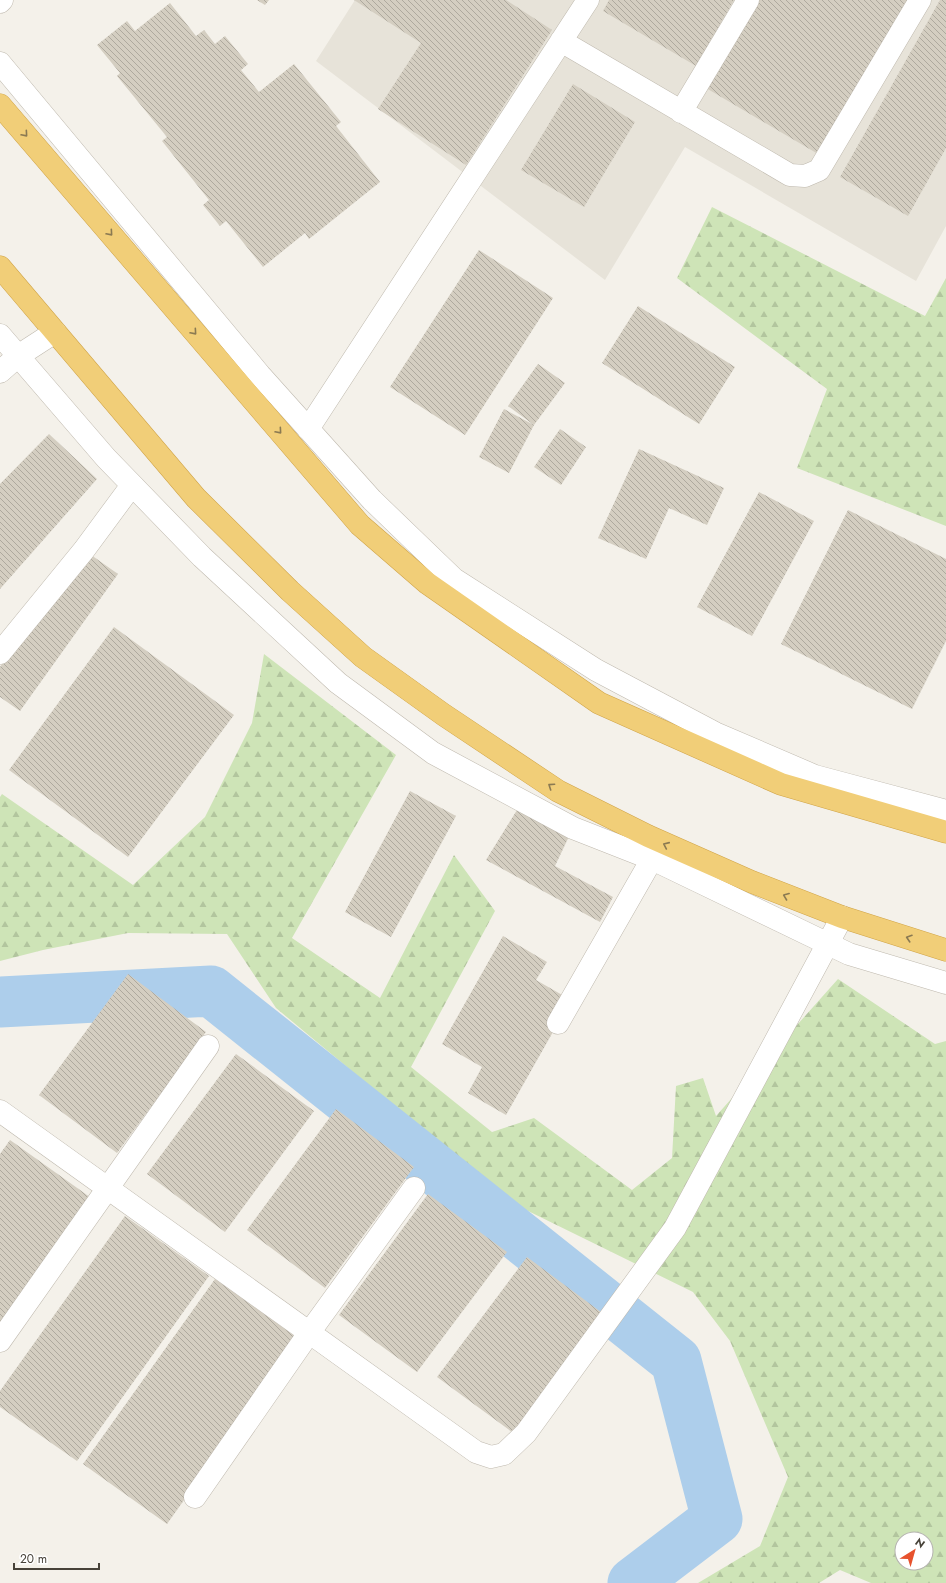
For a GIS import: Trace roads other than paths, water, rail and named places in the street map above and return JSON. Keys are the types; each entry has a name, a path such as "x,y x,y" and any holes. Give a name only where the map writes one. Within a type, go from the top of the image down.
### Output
{"highway":[{"path":"0,105 360,525 427,583 599,703 782,784 946,832"},
{"path":"0,267 196,498 290,591 363,657 444,714 558,790 648,836 752,882 842,917 946,950"}],"street":[{"path":"308,429 588,0"},
{"path":"682,112 748,0"},
{"path":"561,41 790,175 806,176 819,170 920,0"},
{"path":"0,63 260,375 372,500 454,579 596,670 715,733 815,776 946,811"},
{"path":"0,372 18,356 55,332"},
{"path":"0,335 106,458 202,558 338,683 433,753 573,828 652,859 849,954 946,983"},
{"path":"0,653 84,550 132,485"},
{"path":"558,1023 652,859"},
{"path":"0,1111 476,1452 490,1457 504,1454 526,1433 675,1228 842,917"},
{"path":"0,1341 208,1046"},
{"path":"195,1497 309,1333 414,1188"}],"waterway":[{"path":"0,1002 211,991 676,1361 717,1519 633,1583"}]}
